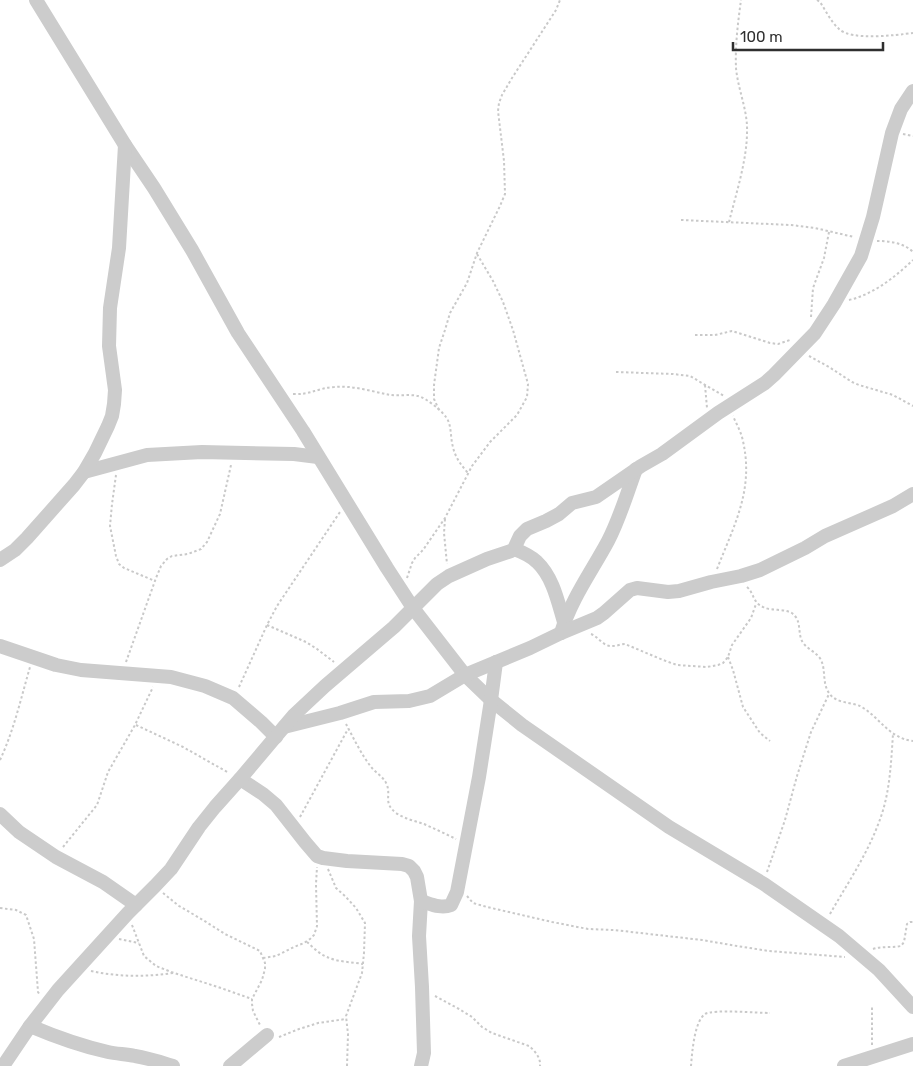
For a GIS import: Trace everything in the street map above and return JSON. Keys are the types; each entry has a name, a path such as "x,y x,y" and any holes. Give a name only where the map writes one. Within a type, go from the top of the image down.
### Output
{"street":[{"path":"36,0 192,250 238,333 412,608 465,675 491,700 522,724 668,828 764,884 839,936 879,970 913,1007"},
{"path":"3,1066 30,1026 58,990 170,869 209,814 300,709 394,627 437,584 449,576 514,548 520,536 527,529 546,522 572,503 596,497 636,469 662,454 774,375 795,345 819,327 834,304 866,241 892,133 901,110 913,92"},
{"path":"0,560 15,550 32,533 84,472 108,426 114,404 109,346 110,308 119,248 125,145"},
{"path":"84,472 147,455 202,452 294,454 318,457"},
{"path":"562,627 583,582 609,540 636,469"},
{"path":"280,732 374,702 408,700 430,696 465,675 530,648 562,627 597,618 630,590 643,588 673,592 760,570 825,536 893,506 913,494"},
{"path":"514,548 537,562 546,574 555,591 562,627"},
{"path":"0,646 56,665 80,670 177,678 233,698 255,716 280,732"},
{"path":"421,901 446,907 451,905 457,892 496,662"},
{"path":"240,780 263,794 276,805 305,842 320,857 347,861 402,864 409,866 414,871 417,877 421,901 419,936 424,1053 421,1066"},
{"path":"0,814 19,832 56,857 103,882 132,909"},
{"path":"30,1026 85,1047 110,1053 136,1056 172,1066"},
{"path":"230,1066 267,1035"},
{"path":"844,1066 913,1044"}],"path":[{"path":"439,410 433,392 439,348 450,313 467,283 477,254 506,194 498,111 499,103 556,10 560,0"},
{"path":"729,222 748,132 736,69 736,48 741,0"},
{"path":"817,0 839,29 847,34 861,36 913,33"},
{"path":"680,220 791,225 829,231 872,243 880,241 899,244 913,252"},
{"path":"810,320 812,288 822,263 829,231"},
{"path":"402,592 412,563 445,518 477,458 517,415 525,403 528,391 528,384 513,330 503,302 477,254"},
{"path":"834,304 854,299 872,291 892,278 913,260"},
{"path":"695,335 715,335 732,332 770,343 795,345 859,386 893,395 913,406"},
{"path":"616,372 690,376 732,404 746,458 744,495 730,537 710,582"},
{"path":"705,385 709,420"},
{"path":"278,394 304,394 342,386 392,395 420,396 446,417 450,424 454,453 468,473"},
{"path":"122,673 161,566 172,556 188,554 201,549 207,542 220,514 233,453"},
{"path":"118,462 110,526 116,556 119,564 124,568 154,581"},
{"path":"233,698 277,606 346,502"},
{"path":"445,518 444,533 449,576"},
{"path":"741,585 750,590 756,603 768,609 792,612 796,616 799,622 802,642 822,661 824,680 829,694 866,710 892,734 905,740 913,741"},
{"path":"587,634 593,634 606,645 625,644 677,665 714,666 723,663 728,657 732,645 752,618 756,603"},
{"path":"267,625 318,649 343,670"},
{"path":"728,657 743,707 760,733 770,741"},
{"path":"0,760 7,744 33,658"},
{"path":"56,857 97,806 108,772 135,725 156,676"},
{"path":"764,884 811,732 829,694"},
{"path":"340,713 371,767 386,784 388,804 391,808 406,818 466,843"},
{"path":"135,725 183,747 240,780"},
{"path":"294,828 348,728"},
{"path":"823,925 859,865 880,822 890,776 892,734"},
{"path":"263,958 276,956 307,942 314,935 317,926 316,884 320,857"},
{"path":"320,857 336,888 351,902 364,919 363,964 346,1019 348,1034 347,1066"},
{"path":"460,878 468,899 474,903 552,922 595,930 614,930 702,940 769,951 848,957"},
{"path":"155,886 178,906 225,934 260,951 265,963 265,969 262,980 252,999 253,1011 267,1035 280,1037 318,1023 346,1019"},
{"path":"0,908 16,910 26,915 34,939 38,992 45,1006"},
{"path":"132,909 139,943 144,956 148,960 156,966 174,973 252,999"},
{"path":"862,955 876,948 901,946 904,942 908,924 913,922"},
{"path":"107,937 139,943"},
{"path":"307,942 327,958 363,964"},
{"path":"80,967 93,972 126,976 153,976 174,973"},
{"path":"422,987 446,1003 459,1008 492,1033 529,1046 538,1056 540,1066"},
{"path":"872,1005 872,1057"},
{"path":"690,1066 698,1022 705,1014 716,1012 770,1013"}]}
